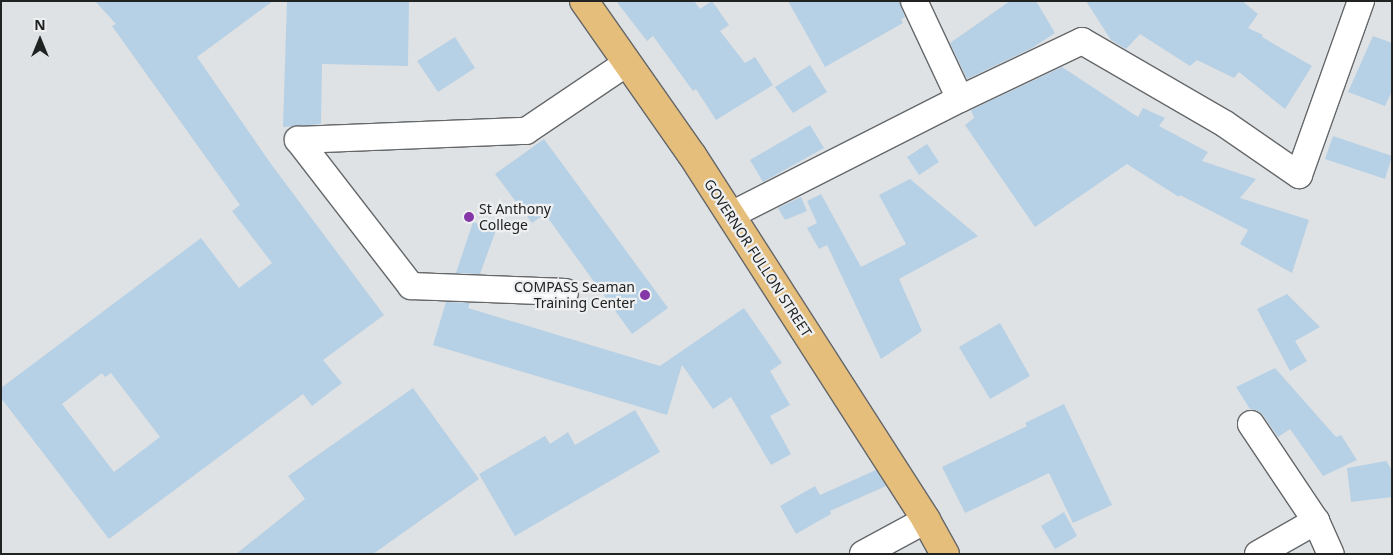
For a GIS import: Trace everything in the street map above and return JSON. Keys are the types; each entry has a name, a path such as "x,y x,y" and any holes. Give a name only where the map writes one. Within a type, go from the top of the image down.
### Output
{"main road":[{"name":"GOVERNOR FULLON STREET","path":"584,1 692,155 926,520 944,554"}],"street":[{"path":"914,1 960,99"},
{"path":"731,215 960,99 1082,41 1225,124 1299,175 1361,1"},
{"path":"565,292 411,286 298,140 526,131 627,63"},
{"path":"1251,424 1316,521 1331,554"},
{"path":"863,554 926,520"},
{"path":"1258,554 1316,521"}],"building":[{"path":"95,1 273,1 197,57 271,164 384,315 323,360 342,383 312,406 303,394 109,539 1,398 1,388 201,238 239,288 272,263 232,211 240,205 112,26 116,24","holes":["102,373 105,377 111,373 160,437 114,472 62,404"]},
{"path":"287,1 409,1 408,66 322,64 321,124 283,127"},
{"path":"616,1 694,1 700,9 712,1 729,25 720,31 745,63 755,57 773,85 716,120 696,89 693,91 653,36 647,41"},
{"path":"788,1 899,1 905,17 901,19 903,23 825,67"},
{"path":"1010,1 1036,1 1055,33 1032,48 967,79 950,43"},
{"path":"1086,1 1242,1 1258,14 1248,28 1263,35 1262,37 1312,66 1285,109 1239,72 1234,78 1197,60 1190,66 1140,34 1126,49 1111,40"},
{"path":"1373,36 1392,43 1392,91 1385,106 1348,92"},
{"path":"455,37 475,68 438,92 417,61"},
{"path":"810,65 827,92 793,113 775,87"},
{"path":"1062,67 1138,117 1143,108 1165,118 1159,126 1208,152 1202,161 1256,179 1240,198 1309,220 1292,273 1240,244 1248,230 1180,195 1179,197 1127,164 1035,227 965,125 974,118 971,110"},
{"path":"810,125 824,148 763,182 750,160"},
{"path":"1333,136 1392,156 1385,179 1325,159"},
{"path":"544,139 668,308 632,334 545,214 532,223 495,174"},
{"path":"927,144 939,162 919,175 907,157"},
{"path":"910,179 978,236 899,279 922,331 881,359 827,245 819,249 807,228 817,223 807,201 821,194 861,267 906,244 879,195"},
{"path":"801,197 807,211 785,220 778,208"},
{"path":"473,222 496,230 480,274 456,273"},
{"path":"1287,294 1320,327 1295,341 1307,361 1290,371 1257,309"},
{"path":"446,302 470,303 468,308 660,366 744,308 782,363 770,371 790,405 770,416 791,454 771,465 731,397 713,409 682,365 667,415 433,345"},
{"path":"1000,323 1030,376 990,399 959,347"},
{"path":"1275,368 1336,437 1341,435 1357,460 1323,476 1290,429 1278,437 1263,415 1258,411 1250,409 1236,387"},
{"path":"413,388 479,479 373,554 236,554 305,499 288,476"},
{"path":"1064,404 1112,505 1073,523 1049,473 965,513 942,467 1027,426 1025,423"},
{"path":"635,410 660,452 515,536 479,474 545,436 550,444 568,432 575,445"},
{"path":"1386,461 1392,470 1392,497 1351,502 1347,468"},
{"path":"876,470 886,486 830,511 831,514 796,534 780,506 815,486 820,495"},
{"path":"1064,512 1077,536 1055,549 1041,526"}],"place":[{"name":"St Anthony College","path":"469,217"},
{"name":"COMPASS Seaman Training Center","path":"645,295"}]}
